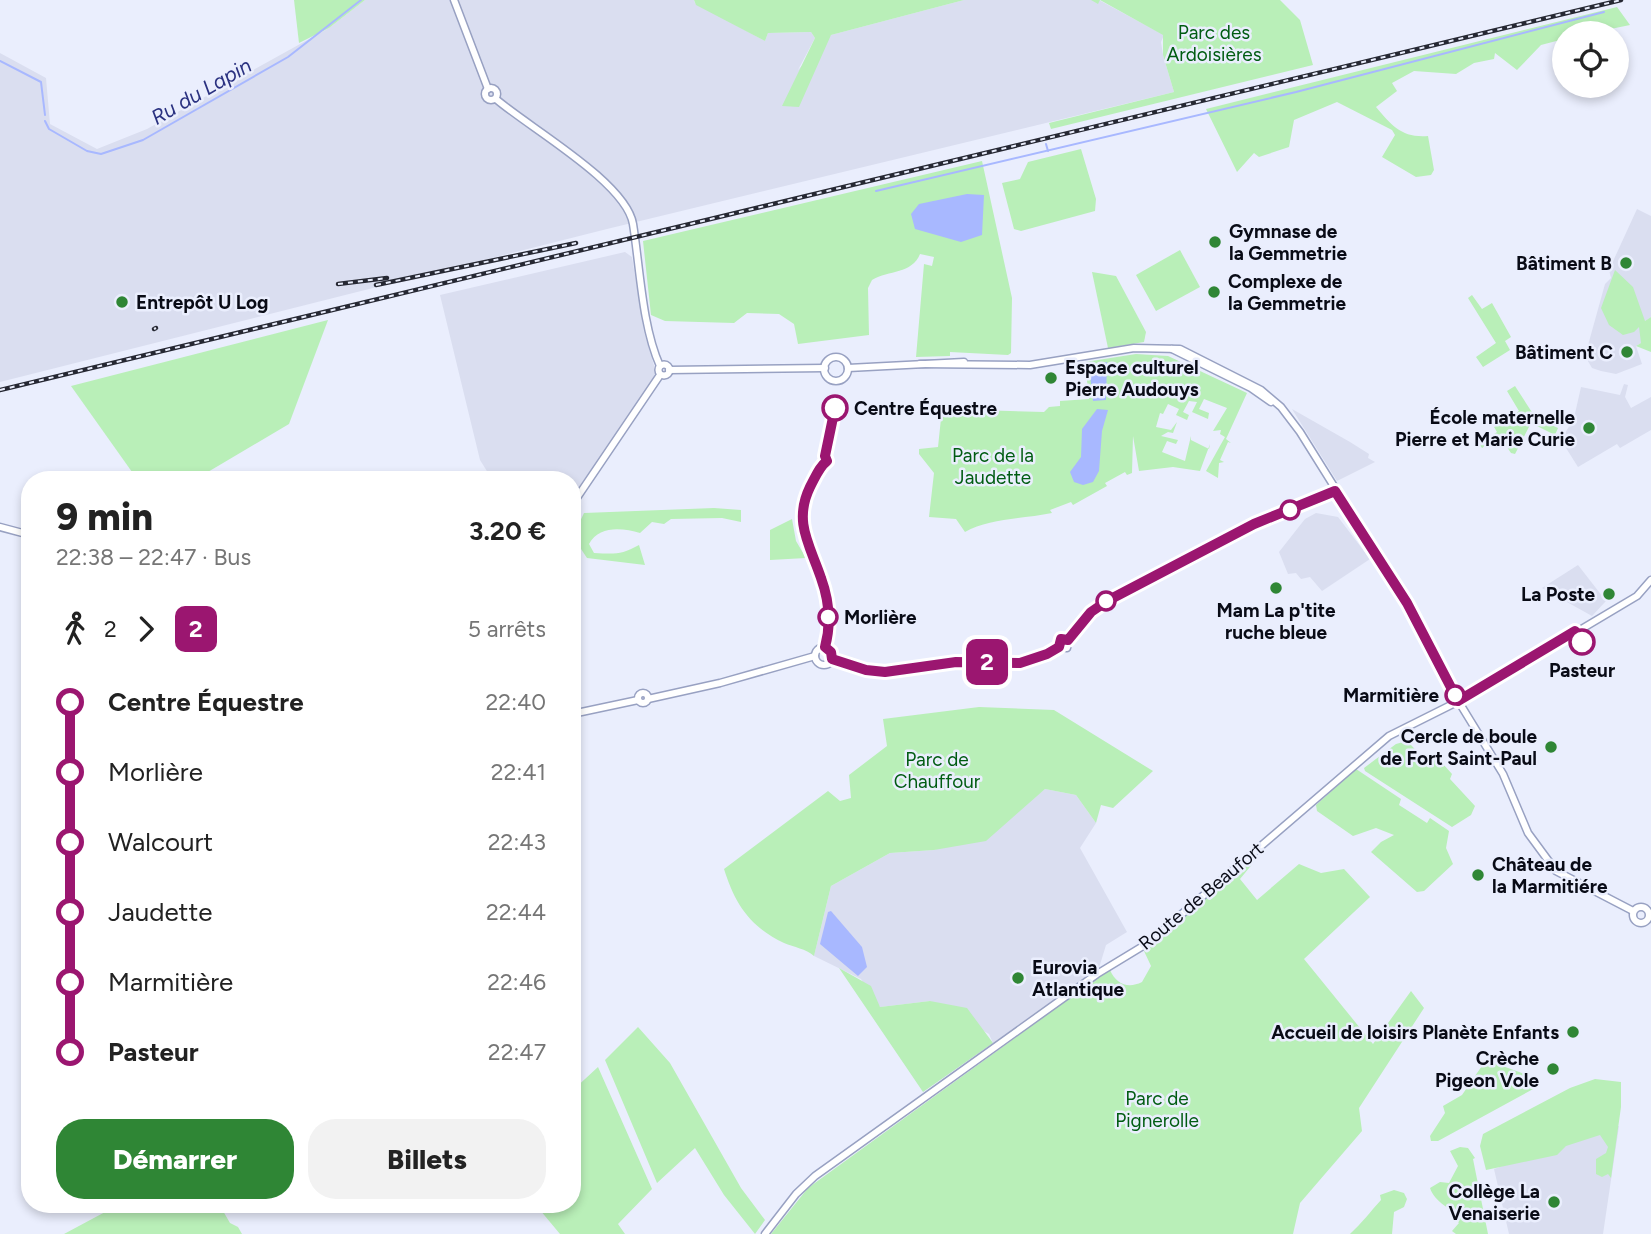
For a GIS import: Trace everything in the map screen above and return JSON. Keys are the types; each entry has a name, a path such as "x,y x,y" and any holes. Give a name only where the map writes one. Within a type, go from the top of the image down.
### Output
{"street":[{"path":"454,0 488,89 487,99 496,99 609,187 622,201 633,223 640,260"},
{"path":"581,492 660,375 660,366 646,319 633,223"},
{"path":"848,368 952,361 1030,365 1134,348 1170,348 1251,388 1289,416 1407,603 1458,701 1503,774 1524,826 1540,852 1550,859 1556,871 1568,879 1633,911 1637,922 1643,923 1650,918 1648,910 1643,907 1633,911"},
{"path":"836,357 844,360 848,368 845,376 837,380 828,377 825,368 829,360 836,357"},
{"path":"660,366 666,365 669,370"},
{"path":"669,370 825,368"},
{"path":"660,375 666,376 669,370"},
{"path":"832,659 866,670 885,672 956,662 1020,663 1059,647 1067,648 1068,640 1091,612 1107,601 1254,524 1335,491"},
{"path":"0,527 21,533"},
{"name":"Route de Beaufort","path":"765,1234 796,1194 816,1176 1097,974 1148,943 1377,745 1458,701 1619,605 1639,598 1651,582"},
{"path":"825,647 831,652 832,659 828,664 820,665 815,656 818,649 825,647"},
{"path":"581,712 638,700 643,704 648,699 720,683 815,656"}],"shaded area":[{"path":"365,0 694,0 765,41 768,33 811,32 815,38 798,70 831,35 964,0 1099,0 1164,35 1161,42 1163,55 1174,92 607,229 0,382 0,53 46,78 50,124 97,149 147,129 329,28"},
{"path":"1637,209 1651,216 1651,317 1639,325 1642,337 1641,343 1636,346 1642,364 1616,374 1592,368 1585,356 1605,284 1611,278 1609,270"},
{"path":"625,252 632,257 644,332 655,369 654,380 581,484 581,471 487,471 480,460 440,295"},
{"name":"École maternelle Pierre et Marie Curie","path":"1624,384 1628,385 1625,397 1631,408 1651,397 1651,430 1620,448 1617,444 1578,467 1561,440 1574,418 1581,387 1620,395"},
{"path":"1292,409 1369,454 1368,458 1375,462 1337,481"},
{"path":"1316,513 1338,517 1370,559 1322,591 1310,577 1301,579 1296,573 1288,574 1279,552 1305,519"},
{"path":"1578,565 1606,601 1592,616 1542,588"},
{"path":"1045,789 1076,795 1096,823 1080,848 1127,932 1106,945 1099,968 993,1043 989,1034 930,1001 880,1007 861,979 814,956 831,886 890,853 934,850 1021,808"},
{"name":"Collège La Venaiserie","path":"1619,1126 1603,1234 1509,1234 1494,1169"}],"green space":[{"path":"294,0 365,0 329,28 299,43"},
{"path":"694,0 964,0 831,35 799,107 782,106 815,38 811,32 768,33 765,41 696,5"},
{"name":"Parc des Ardoisières","path":"1100,0 1280,0 1300,20 1313,65 1051,129 1049,123 1174,92 1163,55 1163,35"},
{"path":"1617,7 1627,21 1561,21"},
{"path":"1552,23 1552,42 1541,45 1517,70 1495,53 1494,59 1474,63 1456,74 1414,71 1392,83 1397,91 1376,107 1404,133 1428,136 1434,170 1431,175 1416,177 1382,157 1395,135 1392,130 1337,102 1294,120 1289,147 1259,157 1254,153 1237,172 1206,109"},
{"path":"1081,149 1096,199 1095,211 1021,231 1014,229 1002,183 1020,179 1028,162"},
{"path":"982,161 1012,298 1011,353 1008,355 950,352 950,356 916,357 924,264 932,266 934,257 920,254 912,265 872,280 868,288 869,335 798,344 794,324 779,314 747,313 734,323 665,321 651,315 643,241"},
{"path":"1180,250 1200,287 1156,311 1136,275"},
{"path":"1615,270 1633,287 1645,321 1651,317 1651,352 1636,346 1641,343 1639,327 1634,332 1623,335 1609,325 1601,308"},
{"path":"1092,272 1116,276 1146,332 1144,342 1108,348"},
{"path":"1472,295 1482,309 1492,303 1511,337 1505,341 1510,350 1483,367 1476,357 1496,343 1468,298"},
{"path":"328,320 289,424 210,471 131,471 71,386"},
{"name":"Parc de la Jaudette","path":"1136,354 1168,356 1247,393 1226,439 1231,443 1228,442 1220,460 1224,462 1219,463 1218,478 1206,471 1225,437 1220,434 1221,430 1213,431 1227,408 1204,399 1199,409 1209,413 1208,419 1192,412 1197,402 1189,401 1183,412 1189,415 1187,420 1176,415 1179,409 1168,404 1163,414 1160,413 1156,427 1171,430 1177,422 1173,433 1168,432 1161,436 1178,440 1176,444 1167,441 1162,452 1185,461 1191,436 1191,440 1208,449 1200,471 1173,467 1139,471 1133,436 1132,473 1127,475 1125,472 1105,483 1107,486 1073,505 1071,502 1050,510 1052,513 996,521 965,532 956,519 929,517 934,473 919,454 919,449 938,447 942,409 1044,412 1049,407 1060,406 1060,401 1089,399 1085,362"},
{"path":"1515,386 1535,417 1558,428 1555,435 1531,423 1515,454 1511,453 1500,437 1482,448 1479,444 1497,432 1494,427 1519,411 1507,391"},
{"path":"714,508 741,510 741,522 722,518 671,519 664,524 652,522 640,533 619,529 605,531 593,538 589,544 594,553 607,554 622,552 639,545 645,565 587,558 581,549 581,519 584,513"},
{"path":"792,519 796,541 806,558 770,560 770,530"},
{"name":"Parc de Chauffour","path":"979,707 1054,710 1153,771 1113,808 1101,805 1096,823 1076,795 1045,789 986,841 934,850 890,853 831,886 814,956 772,937 753,922 739,904 724,869 828,791 840,801 851,798 849,775 887,746 883,719"},
{"path":"1418,738 1410,744 1429,764 1438,758 1437,763 1440,766 1443,764 1452,774 1450,779 1475,806 1471,815 1452,827 1365,771 1364,768 1396,744"},
{"path":"1356,769 1401,799 1399,805 1427,823 1430,818 1449,831 1446,848 1453,864 1424,891 1417,892 1371,852 1394,835 1376,828 1353,836 1317,811 1316,805"},
{"name":"Parc de Pignerolle","path":"1252,858 1254,862 1240,879 1257,900 1299,864 1321,873 1344,869 1370,897 1304,959 1373,1044 1411,991 1424,1008 1359,1108 1362,1131 1300,1203 1293,1234 771,1234 808,1188 1103,974 1110,970 1116,979 1127,985 1142,982 1151,966 1144,951"},
{"path":"839,968 871,986 880,1007 930,1001 967,1008 993,1043 923,1092"},
{"path":"638,1027 670,1063 741,1188 765,1220 755,1234 724,1195 695,1148 657,1183 605,1060"},
{"path":"1486,1060 1533,1077 1535,1088 1438,1141 1431,1141 1430,1136 1445,1113 1443,1106 1462,1095"},
{"path":"598,1067 652,1189 618,1224 625,1234 560,1234 542,1213 581,1213 581,1083"},
{"path":"1595,1079 1621,1082 1621,1107 1611,1178 1608,1174 1602,1177 1596,1174 1596,1159 1606,1153 1608,1147 1600,1135 1566,1146 1557,1155 1486,1170 1480,1146 1483,1134 1570,1088"},
{"path":"1460,1147 1468,1148 1475,1158 1473,1159 1488,1234 1456,1234 1452,1231 1459,1223 1452,1217 1452,1210 1438,1200 1430,1188 1440,1182 1449,1183 1458,1166 1450,1151"},
{"path":"1394,1190 1404,1193 1407,1199 1404,1207 1394,1212 1392,1234 1350,1234 1381,1200 1380,1195"},
{"path":"103,1213 224,1213 242,1234 64,1234"}],"water":[{"path":"967,194 984,195 982,235 961,242 915,229 911,214 919,204"},
{"path":"1107,362 1106,400 1093,401 1089,366"},
{"path":"1097,409 1108,410 1102,431 1099,471 1093,482 1083,485 1074,482 1070,472 1081,457 1082,429"},
{"path":"831,911 862,947 867,967 858,976 820,944 828,912"}],"waterway":[{"name":"Ru du Lapin","path":"45,121 49,129 87,151 101,154 143,140 288,57 361,0"},
{"path":"876,191 1296,92 1604,12"},
{"name":"Ru du Lapin","path":"0,61 41,82 45,115"},
{"path":"1046,144 1048,151"}],"railway":[{"path":"0,390 1621,0"},
{"path":"376,285 576,243"},
{"path":"338,284 387,278"}],"bus line":[{"name":"2","path":"835,408 825,456 827,461 822,464 807,494 802,510 802,527 825,593 828,616 825,647 833,655 832,659 839,662 874,672 885,672 967,661 1020,663 1036,659 1059,647 1061,639 1068,640 1076,627 1107,601 1175,568 1254,524 1335,491 1407,603 1458,701 1575,631 1582,642"}],"place":[{"name":"Gymnase de la Gemmetrie","path":"1215,242"},
{"name":"Bâtiment B","path":"1626,263"},
{"name":"Complexe de la Gemmetrie","path":"1214,292"},
{"name":"Entrepôt U Log","path":"122,302"},
{"name":"Bâtiment C","path":"1627,352"},
{"name":"Espace culturel Pierre Audouys","path":"1051,378"},
{"name":"Centre Équestre","path":"835,408"},
{"name":"École maternelle Pierre et Marie Curie","path":"1589,428"},
{"name":"Mam La p'tite ruche bleue","path":"1276,588"},
{"name":"La Poste","path":"1609,594"},
{"name":"Morlière","path":"828,617"},
{"name":"Pasteur","path":"1582,642"},
{"name":"Marmitière","path":"1455,695"},
{"name":"Cercle de boule de Fort Saint-Paul","path":"1551,747"},
{"name":"Château de la Marmitiére","path":"1478,875"},
{"name":"Eurovia Atlantique","path":"1018,978"},
{"name":"Accueil de loisirs Planète Enfants","path":"1573,1032"},
{"name":"Crèche Pigeon Vole","path":"1553,1069"},
{"name":"Collège La Venaiserie","path":"1554,1202"}]}
